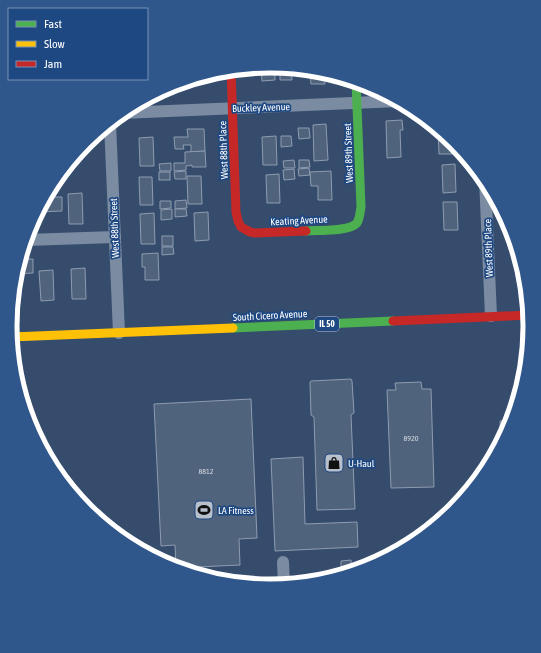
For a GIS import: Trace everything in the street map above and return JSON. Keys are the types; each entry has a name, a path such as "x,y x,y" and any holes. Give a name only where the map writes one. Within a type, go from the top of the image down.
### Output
{"main road":[{"name":"West 88th Place","path":"231,76 236,212 238,222 242,228"},
{"name":"West 89th Street","path":"356,88 361,207 360,217 357,223"},
{"name":"Keating Avenue","path":"242,228 255,233 345,229 353,227 357,223"},
{"name":"South Cicero Avenue","path":"18,337 523,315"}],"street":[{"name":"Buckley Avenue","path":"136,112 387,102"},
{"name":"West 88th Street","path":"110,130 119,333"},
{"name":"West 89th Place","path":"486,193 491,316"},
{"path":"32,240 115,237"},
{"path":"283,562 284,579"}],"building":[{"path":"275,73 275,80 262,81 261,74"},
{"path":"280,74 291,74 292,80 280,80"},
{"path":"310,76 325,79 325,84 311,84"},
{"path":"402,120 403,130 400,130 401,157 387,158 386,121"},
{"path":"326,124 328,160 314,161 313,125"},
{"path":"298,128 309,128 310,138 299,139"},
{"path":"187,129 204,129 205,151 191,152 191,145 183,145 184,149 175,149 174,137 188,137"},
{"path":"276,136 277,165 263,165 262,137"},
{"path":"281,136 291,136 292,146 281,147"},
{"path":"438,136 452,149 452,154 439,154"},
{"path":"153,137 154,166 140,166 139,138"},
{"path":"205,151 206,167 192,167 192,165 186,166 186,170 174,171 174,163 185,163 185,152"},
{"path":"294,160 295,168 284,168 283,161"},
{"path":"299,160 309,160 310,167 299,168"},
{"path":"171,163 171,171 160,171 159,164"},
{"path":"455,164 456,192 443,193 442,165"},
{"path":"309,168 310,175 299,176 298,169"},
{"path":"294,169 295,179 284,180 283,170"},
{"path":"186,171 186,179 175,179 174,172"},
{"path":"331,171 332,200 318,200 318,186 311,186 310,172"},
{"path":"159,172 170,172 170,180 159,180"},
{"path":"279,174 280,203 267,203 266,175"},
{"path":"187,176 201,176 202,204 188,204"},
{"path":"139,177 152,177 153,205 140,205"},
{"path":"82,193 83,224 69,224 68,194"},
{"path":"53,197 62,197 62,211 44,212"},
{"path":"186,200 187,208 175,209 175,201"},
{"path":"160,201 171,201 171,208 160,209"},
{"path":"443,202 457,202 458,230 444,230"},
{"path":"172,209 172,219 161,220 161,210"},
{"path":"175,209 186,209 187,216 175,217"},
{"path":"208,212 209,240 195,241 194,213"},
{"path":"154,213 155,244 141,244 140,214"},
{"path":"162,236 173,236 173,246 162,246"},
{"path":"162,247 173,247 174,254 162,255"},
{"path":"158,253 159,280 145,280 145,267 142,267 142,254"},
{"path":"26,259 33,259 33,273 23,274"},
{"path":"85,268 86,299 72,299 71,269"},
{"path":"53,270 54,300 41,301 39,271"},
{"name":"U-Haul","path":"351,379 354,413 351,415 355,509 317,510 314,417 311,415 310,382"},
{"path":"421,382 422,389 431,389 434,487 391,488 387,390 396,390 395,383"},
{"path":"251,399 257,538 239,539 240,565 190,567 176,562 175,545 161,546 154,404"},
{"path":"500,421 506,421 501,434"},
{"path":"303,457 305,524 357,522 358,547 275,551 271,459"},
{"path":"351,560 352,567 341,570 341,561"}],"traffic: fast":[{"path":"306,231 347,228 353,226 359,219 361,207 356,88"},
{"path":"233,328 393,321"}],"traffic: slow":[{"path":"18,337 233,328"}],"traffic: jam":[{"path":"231,76 236,212 238,221 241,227 255,233 306,231"},
{"path":"393,321 523,315"}],"place":[{"name":"U-Haul","path":"334,463"},
{"name":"LA Fitness","path":"204,510"}]}
